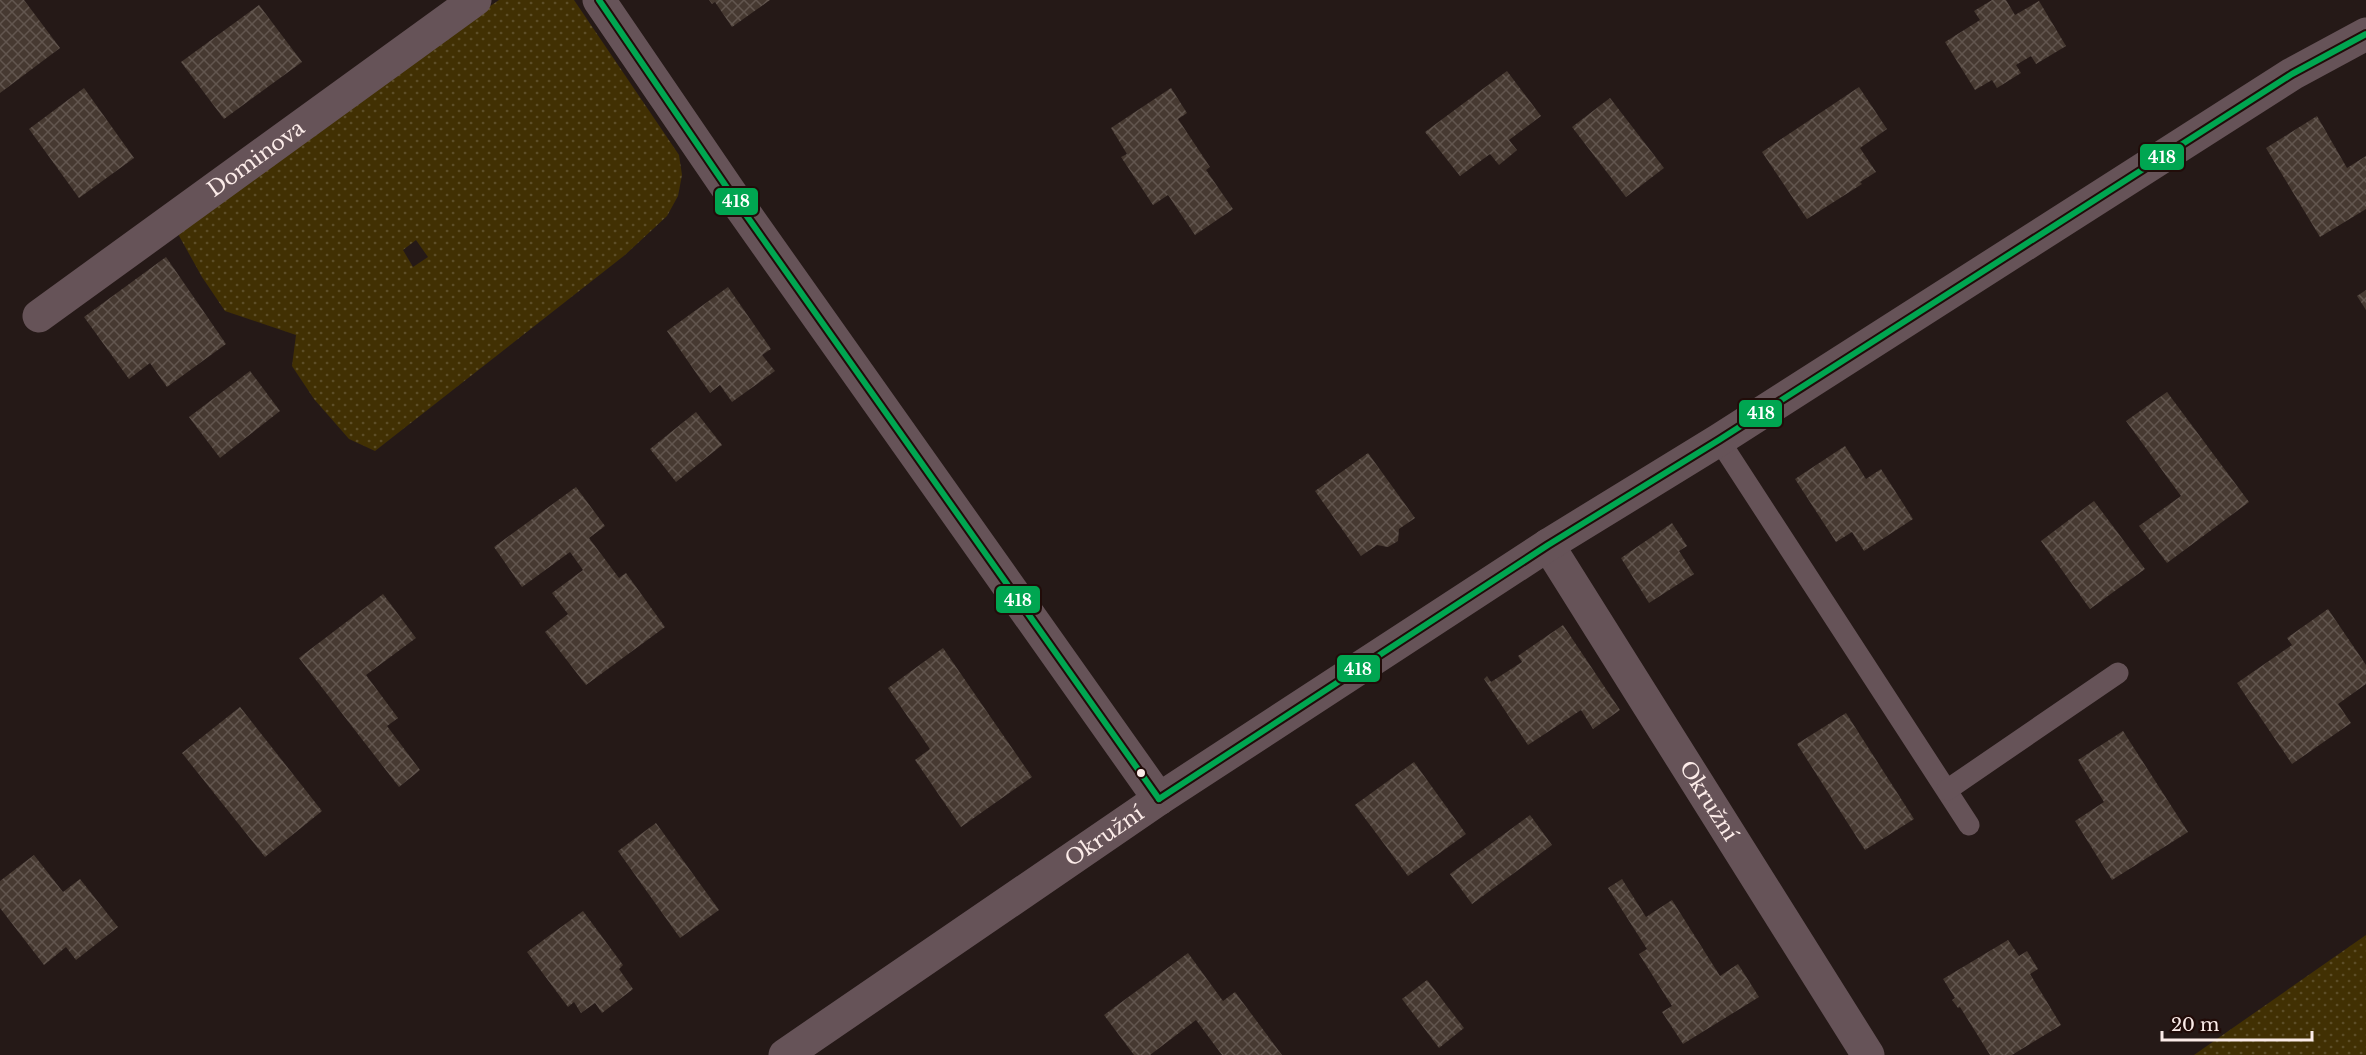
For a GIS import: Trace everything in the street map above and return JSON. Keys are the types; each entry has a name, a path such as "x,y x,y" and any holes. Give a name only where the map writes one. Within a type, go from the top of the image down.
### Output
{"street":[{"name":"Dominova","path":"39,316 475,0"},
{"path":"599,0 734,198 1159,799"},
{"name":"Okružní","path":"785,1055 1159,799 1548,545 1719,440 2292,74 2366,34"},
{"name":"Okružní","path":"1548,545 1869,1055"}],"lane":[{"path":"1719,440 1969,825"},
{"path":"1947,790 2118,673"}],"shaded area":[{"path":"499,0 574,0 679,155 682,175 678,196 667,216 625,255 375,451 349,439 314,399 292,366 296,335 225,311 202,277 173,225","holes":["416,240 428,257 413,267 403,250"]},
{"path":"2366,935 2366,1055 2194,1055"}],"building":[{"path":"0,0 24,0 60,48 0,93"},
{"path":"709,0 770,0 732,27 715,2 712,4"},
{"path":"1992,0 2006,0 2015,15 2039,1 2066,46 2036,64 2031,56 2016,65 2021,73 1997,88 1992,80 1975,90 1945,42 1980,20 1974,11"},
{"path":"259,5 302,62 224,119 181,62"},
{"path":"1507,71 1541,116 1509,140 1517,150 1499,165 1490,154 1460,176 1425,132"},
{"path":"1859,87 1887,129 1860,148 1876,172 1860,182 1862,184 1807,219 1762,152"},
{"path":"84,88 134,158 79,198 29,129"},
{"path":"1171,88 1187,113 1178,119 1210,167 1206,170 1233,209 1195,235 1168,195 1153,205 1121,157 1127,154 1111,128"},
{"path":"1610,98 1664,168 1626,197 1572,127"},
{"path":"2317,116 2347,168 2366,156 2366,209 2320,237 2266,148"},
{"path":"166,257 226,344 167,387 150,363 129,379 84,317"},
{"path":"728,287 771,349 762,355 775,371 732,402 720,385 710,393 667,331"},
{"path":"2366,290 2366,310 2357,296"},
{"path":"250,371 280,411 220,458 189,417"},
{"path":"2167,392 2249,502 2167,563 2139,526 2181,496 2126,421"},
{"path":"696,412 722,445 676,482 650,449"},
{"path":"1845,446 1866,479 1881,469 1913,519 1864,551 1852,532 1836,542 1795,479"},
{"path":"1368,453 1415,518 1399,529 1398,541 1388,547 1377,545 1361,556 1315,491"},
{"path":"576,487 605,526 589,538 619,578 626,573 665,627 586,685 545,632 568,614 552,593 583,570 570,552 522,587 494,547"},
{"path":"2094,501 2145,569 2090,609 2041,541"},
{"path":"1672,523 1687,546 1679,551 1694,574 1649,603 1621,558"},
{"path":"383,594 416,638 366,675 398,718 387,726 420,770 399,787 299,658"},
{"path":"2328,609 2366,665 2366,684 2338,704 2351,723 2292,764 2237,683 2292,645 2287,638"},
{"path":"1563,625 1620,710 1593,729 1581,710 1528,745 1484,679 1487,676 1491,682 1522,662 1518,656"},
{"path":"943,648 1032,777 961,827 915,760 930,749 888,688"},
{"path":"240,707 322,811 265,857 182,753"},
{"path":"1846,713 1914,819 1865,850 1797,744"},
{"path":"2123,731 2188,832 2112,880 2075,821 2104,802 2078,760"},
{"path":"1414,762 1466,834 1408,876 1355,805"},
{"path":"1530,815 1552,845 1472,904 1450,874"},
{"path":"656,823 719,910 680,938 618,851"},
{"path":"34,855 63,892 80,879 118,927 76,960 66,947 44,965 0,908 0,881"},
{"path":"1622,879 1646,917 1672,900 1720,976 1738,964 1759,997 1683,1044 1662,1012 1672,1006 1639,954 1647,949 1608,888"},
{"path":"583,911 623,965 619,969 633,989 602,1013 595,1003 581,1013 574,1002 568,1007 527,952"},
{"path":"2008,940 2019,956 2027,951 2038,969 2030,974 2061,1025 2012,1055 1990,1055 1960,1007 1958,1008 1952,1000 1955,998 1943,979"},
{"path":"1188,953 1223,1001 1235,992 1282,1055 1222,1055 1196,1020 1150,1055 1134,1055 1104,1015"},
{"path":"1427,980 1464,1028 1439,1048 1402,999"}],"transit line":[{"name":"418","path":"599,0 734,198 1159,799"},
{"name":"418","path":"1159,799 1548,545 1719,440 2292,74 2366,34"}]}
